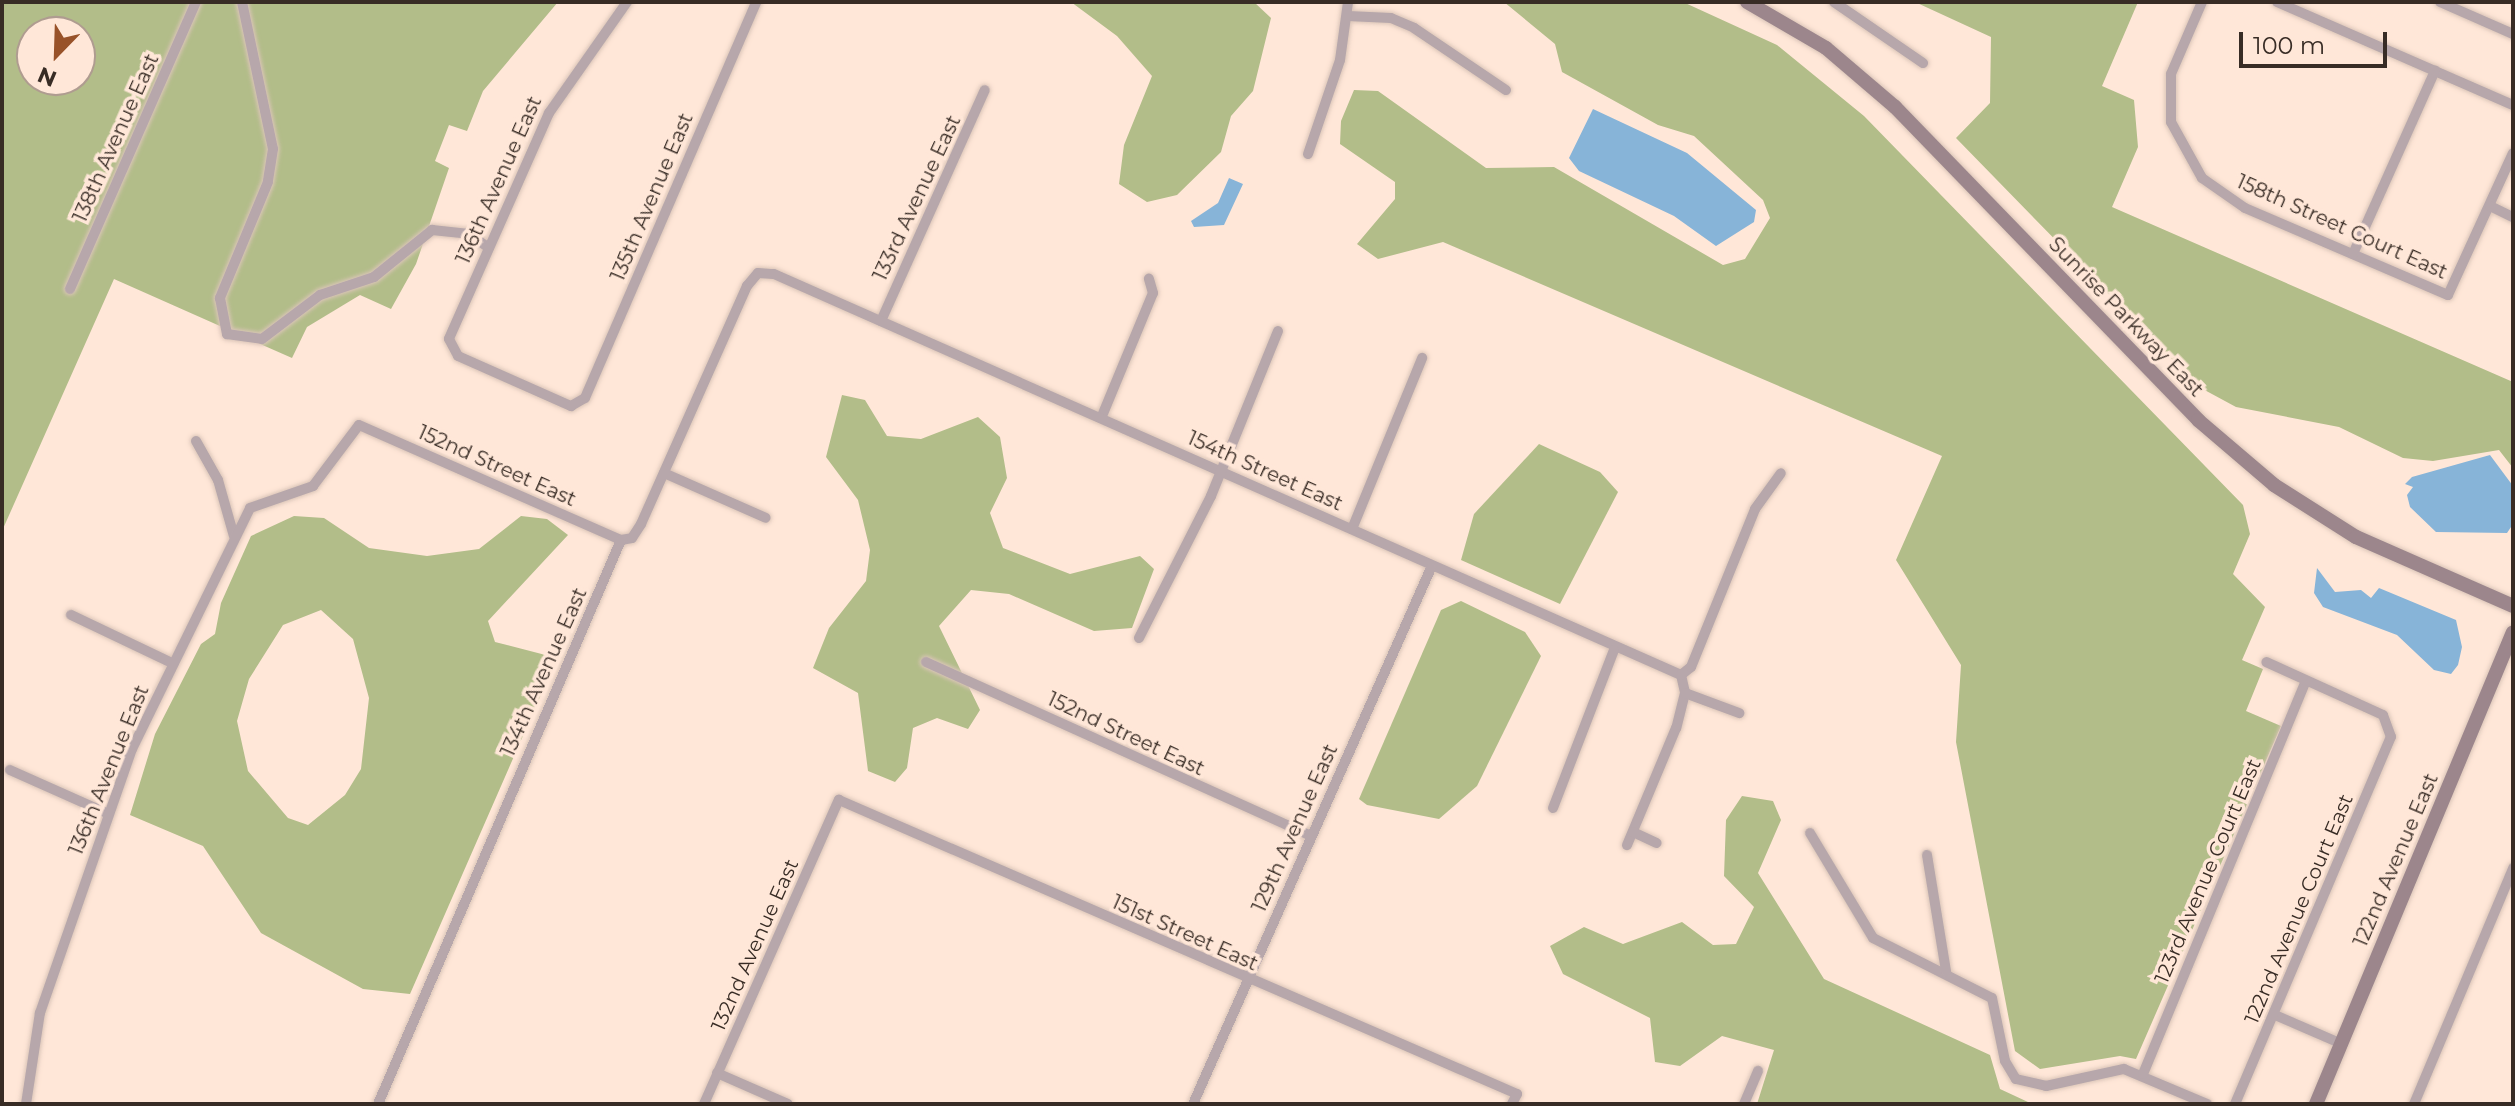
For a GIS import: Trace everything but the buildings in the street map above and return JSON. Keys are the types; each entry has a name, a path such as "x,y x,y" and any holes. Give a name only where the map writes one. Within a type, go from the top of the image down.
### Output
{"street":[{"name":"138th Avenue East","path":"70,289 196,2"},
{"path":"242,2 273,149 268,182 220,298 227,334 262,339 320,295 374,277 432,230 469,234 489,248"},
{"name":"136th Avenue East","path":"449,343 556,98 627,2"},
{"name":"135th Avenue East","path":"449,343 458,356 565,405 579,404 756,2"},
{"path":"1308,154 1340,60 1348,2"},
{"name":"Sunrise Parkway East","path":"1747,2 1826,48 1895,107 2198,420 2264,477 2356,537 2513,606"},
{"path":"1834,2 1923,63"},
{"name":"158th Street Court East","path":"2202,2 2169,88 2171,122 2188,159 2230,199 2448,295 2490,206"},
{"path":"2277,2 2513,105"},
{"path":"2440,2 2513,34"},
{"path":"1348,16 1391,18 1414,28 1506,90"},
{"path":"2353,254 2435,71"},
{"name":"133rd Avenue East","path":"881,321 985,90"},
{"path":"2513,153 2490,206 2513,217"},
{"name":"154th Street East","path":"762,271 1102,416 1614,650 1681,675"},
{"name":"134th Avenue East","path":"378,1104 621,540 636,535 739,300 762,271"},
{"path":"1102,416 1153,293 1149,279"},
{"path":"1139,638 1221,471 1278,331"},
{"path":"1352,529 1422,358"},
{"name":"136th Avenue East","path":"26,1104 40,1013 109,814 172,663 234,536 250,508 313,486 359,425"},
{"name":"152nd Street East","path":"359,425 621,540"},
{"path":"196,441 218,480 234,536"},
{"path":"664,473 766,518"},
{"path":"1627,845 1685,693 1681,675 1691,667 1755,509 1781,473"},
{"name":"129th Avenue East","path":"1193,1104 1431,568"},
{"path":"71,615 172,663"},
{"name":"122nd Avenue East","path":"2316,1104 2513,632"},
{"path":"1553,808 1614,650"},
{"name":"152nd Street East","path":"926,662 1311,836"},
{"path":"2266,662 2306,681"},
{"name":"122nd Avenue Court East","path":"2235,1104 2275,1015 2392,727 2383,715 2306,681"},
{"name":"123rd Avenue Court East","path":"2143,1074 2306,681"},
{"path":"1685,693 1739,713"},
{"path":"10,770 109,814"},
{"name":"151st Street East","path":"839,800 1515,1099"},
{"name":"132nd Avenue East","path":"704,1104 839,800"},
{"path":"1633,832 1657,843"},
{"path":"1810,833 1873,938 1946,971 1992,998 2005,1061 2024,1084 2046,1086 2124,1069 2143,1074 2207,1104"},
{"path":"1927,855 1946,971"},
{"path":"2414,1104 2513,868"},
{"path":"2275,1015 2342,1044"},
{"path":"1744,1104 1758,1071"},
{"path":"717,1073 788,1104"}],"green space":[{"path":"2,2 558,2 483,91 467,131 449,125 435,161 449,168 416,264 391,309 360,295 307,327 292,358 114,279 2,531"},
{"path":"1071,2 1254,2 1271,18 1253,91 1231,116 1221,152 1177,195 1147,202 1119,184 1124,145 1152,76 1117,36"},
{"path":"1504,2 1683,2 1777,45 1864,116 2243,505 2250,534 2233,574 2265,607 2242,660 2263,669 2246,711 2281,726 2136,1059 2120,1056 2040,1069 2015,1051 1956,742 1961,665 1896,560 1942,456 1443,242 1378,259 1357,244 1395,199 1395,182 1340,144 1341,121 1354,90 1378,91 1486,168 1554,167 1723,265 1745,259 1770,218 1763,200 1694,136 1658,125 1562,72 1555,44"},
{"path":"1915,2 2138,2 2102,86 2134,100 2138,147 2112,207 2513,382 2513,468 2499,450 2433,461 2403,458 2339,427 2236,407 2199,387 1956,138 1990,103 1991,37"},
{"path":"842,395 865,400 887,436 921,439 978,417 1000,437 1007,478 990,513 1003,548 1070,574 1140,556 1154,569 1132,628 1094,631 1009,594 971,590 939,626 980,710 968,729 937,718 913,728 907,768 895,782 868,771 858,693 813,668 829,628 866,581 870,550 858,500 826,457"},
{"path":"1539,444 1600,472 1618,492 1560,604 1461,560 1474,514"},
{"path":"294,516 324,518 369,548 427,556 479,549 521,516 547,519 568,535 488,621 495,642 557,658 410,994 363,989 261,933 203,846 130,815 155,734 201,644 215,634 221,603 251,536","holes":["321,610 353,639 369,698 361,769 345,795 308,825 288,818 248,771 237,721 249,679 283,625"]},
{"path":"1461,601 1525,632 1541,656 1477,786 1439,819 1367,805 1359,799 1441,610"},
{"path":"1742,796 1773,801 1781,820 1758,873 1824,979 1990,1055 2000,1089 2028,1102 2105,1104 1757,1104 1774,1050 1722,1036 1680,1066 1655,1062 1650,1018 1563,974 1550,946 1584,927 1623,944 1682,922 1713,945 1736,944 1754,907 1724,876 1726,820"}],"water":[{"path":"1593,109 1687,153 1756,210 1754,222 1716,246 1674,216 1579,171 1569,158"},
{"path":"1229,178 1243,184 1224,225 1194,227 1191,221 1218,203"},
{"path":"2490,455 2513,486 2513,524 2507,533 2436,532 2410,507 2407,495 2413,487 2405,484 2412,477"},
{"path":"2317,568 2335,592 2361,590 2371,598 2379,588 2456,620 2462,647 2458,665 2451,674 2434,670 2397,635 2323,607 2314,593"}]}
